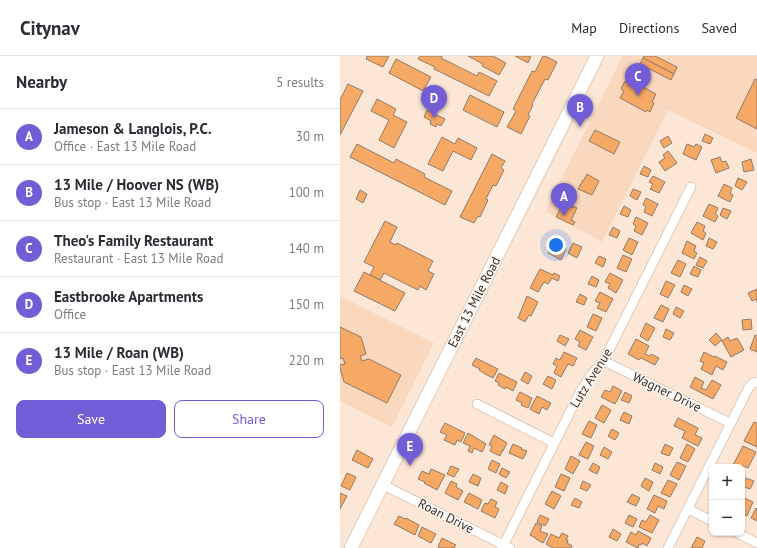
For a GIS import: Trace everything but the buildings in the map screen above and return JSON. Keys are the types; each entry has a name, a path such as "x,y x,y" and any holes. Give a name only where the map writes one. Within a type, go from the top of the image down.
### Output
{"main road":[{"name":"East 13 Mile Road","path":"351,548 597,56"}],"street":[{"name":"Lutz Avenue","path":"505,547 554,443 583,386 594,371 604,361 691,187"},
{"name":"Wagner Drive","path":"604,361 730,423"},
{"path":"668,548 730,423 749,387 755,383"},
{"path":"477,404 554,443"},
{"name":"Roan Drive","path":"383,485 505,547"},
{"path":"688,509 709,520"},
{"path":"743,536 757,543"}],"shaded area":[{"path":"623,56 757,56 757,153 668,110 602,242 545,211"},
{"path":"340,296 434,343 392,427 340,401"}],"place":[{"name":"Theo's Family Restaurant","path":"638,96"},
{"name":"Eastbrooke Apartments","path":"434,118"},
{"name":"13 Mile / Hoover NS (WB)","path":"580,127"},
{"name":"Jameson & Langlois, P.C.","path":"564,216"},
{"name":"13 Mile / Roan (WB)","path":"410,466"}]}
